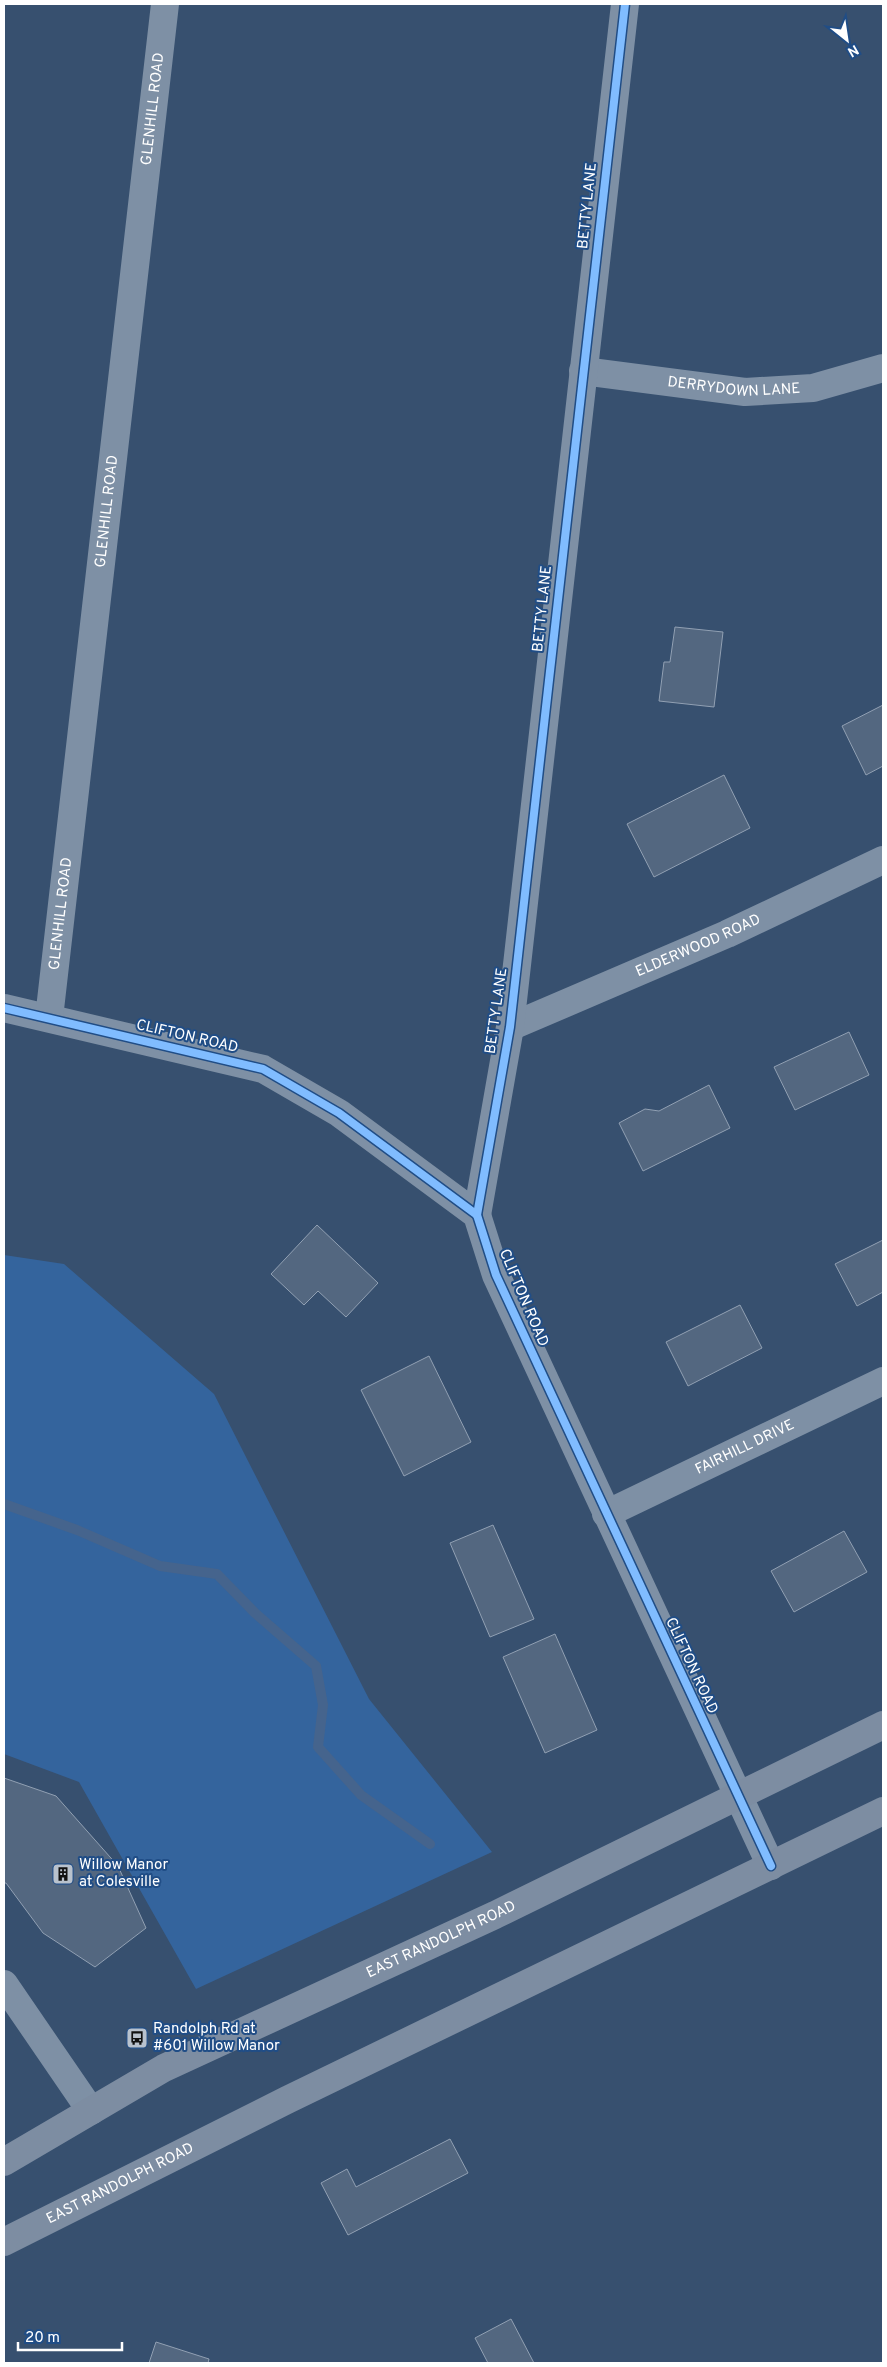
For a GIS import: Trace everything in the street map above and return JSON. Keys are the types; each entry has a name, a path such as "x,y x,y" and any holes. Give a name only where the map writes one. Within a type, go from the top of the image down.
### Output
{"main road":[{"name":"EAST RANDOLPH ROAD","path":"4,2162 164,2068 495,1915 883,1726"},
{"name":"EAST RANDOLPH ROAD","path":"4,2242 296,2096 883,1812"}],"street":[{"name":"GLENHILL ROAD","path":"49,1018 166,4"},
{"name":"BETTY LANE","path":"477,1215 510,1027 625,4"},
{"name":"DERRYDOWN LANE","path":"583,371 745,392 813,388 883,368"},
{"name":"ELDERWOOD ROAD","path":"510,1027 728,934 883,860"},
{"name":"CLIFTON ROAD","path":"4,1008 262,1069 339,1113 477,1215 496,1275 771,1866"},
{"name":"FAIRHILL DRIVE","path":"606,1514 883,1381"},
{"path":"4,1984 13,2016 91,2111"}],"shaded area":[{"path":"4,1255 64,1264 214,1394 369,1699 492,1852 196,1989 79,1782 4,1754"}],"building":[{"path":"675,627 723,632 714,707 659,701 664,662 670,662"},
{"path":"883,705 883,766 866,775 842,726"},
{"path":"724,775 750,828 654,877 627,824"},
{"path":"849,1032 869,1075 795,1110 774,1067"},
{"path":"709,1085 730,1128 643,1171 619,1123 645,1109 659,1111"},
{"path":"317,1225 378,1283 346,1317 318,1291 304,1305 271,1274"},
{"path":"883,1240 883,1292 857,1306 835,1264"},
{"path":"740,1305 762,1348 688,1386 666,1342"},
{"path":"429,1356 471,1442 404,1476 361,1390"},
{"path":"493,1525 534,1619 490,1637 450,1543"},
{"path":"844,1531 867,1572 794,1612 771,1571"},
{"path":"555,1634 597,1730 545,1753 503,1657"},
{"name":"Willow Manor at Colesville","path":"4,1778 56,1796 118,1866 146,1928 95,1967 43,1933 6,1883 4,1883"},
{"path":"450,2139 468,2173 348,2235 321,2183 347,2169 356,2187"},
{"path":"511,2319 534,2363 488,2363 475,2338"},
{"path":"156,2342 209,2359 208,2363 149,2363"}],"waterway":[{"path":"4,1504 77,1530 160,1566 217,1574 255,1613 316,1666 323,1705 318,1747 361,1795 430,1844"}],"cycle path":[{"path":"477,1215 510,1027 625,4"},
{"path":"4,1008 263,1069 339,1113 477,1215 496,1275 771,1866"}],"place":[{"name":"Willow Manor at Colesville","path":"63,1874"},
{"name":"Randolph Rd at #601 Willow Manor","path":"137,2038"}]}
